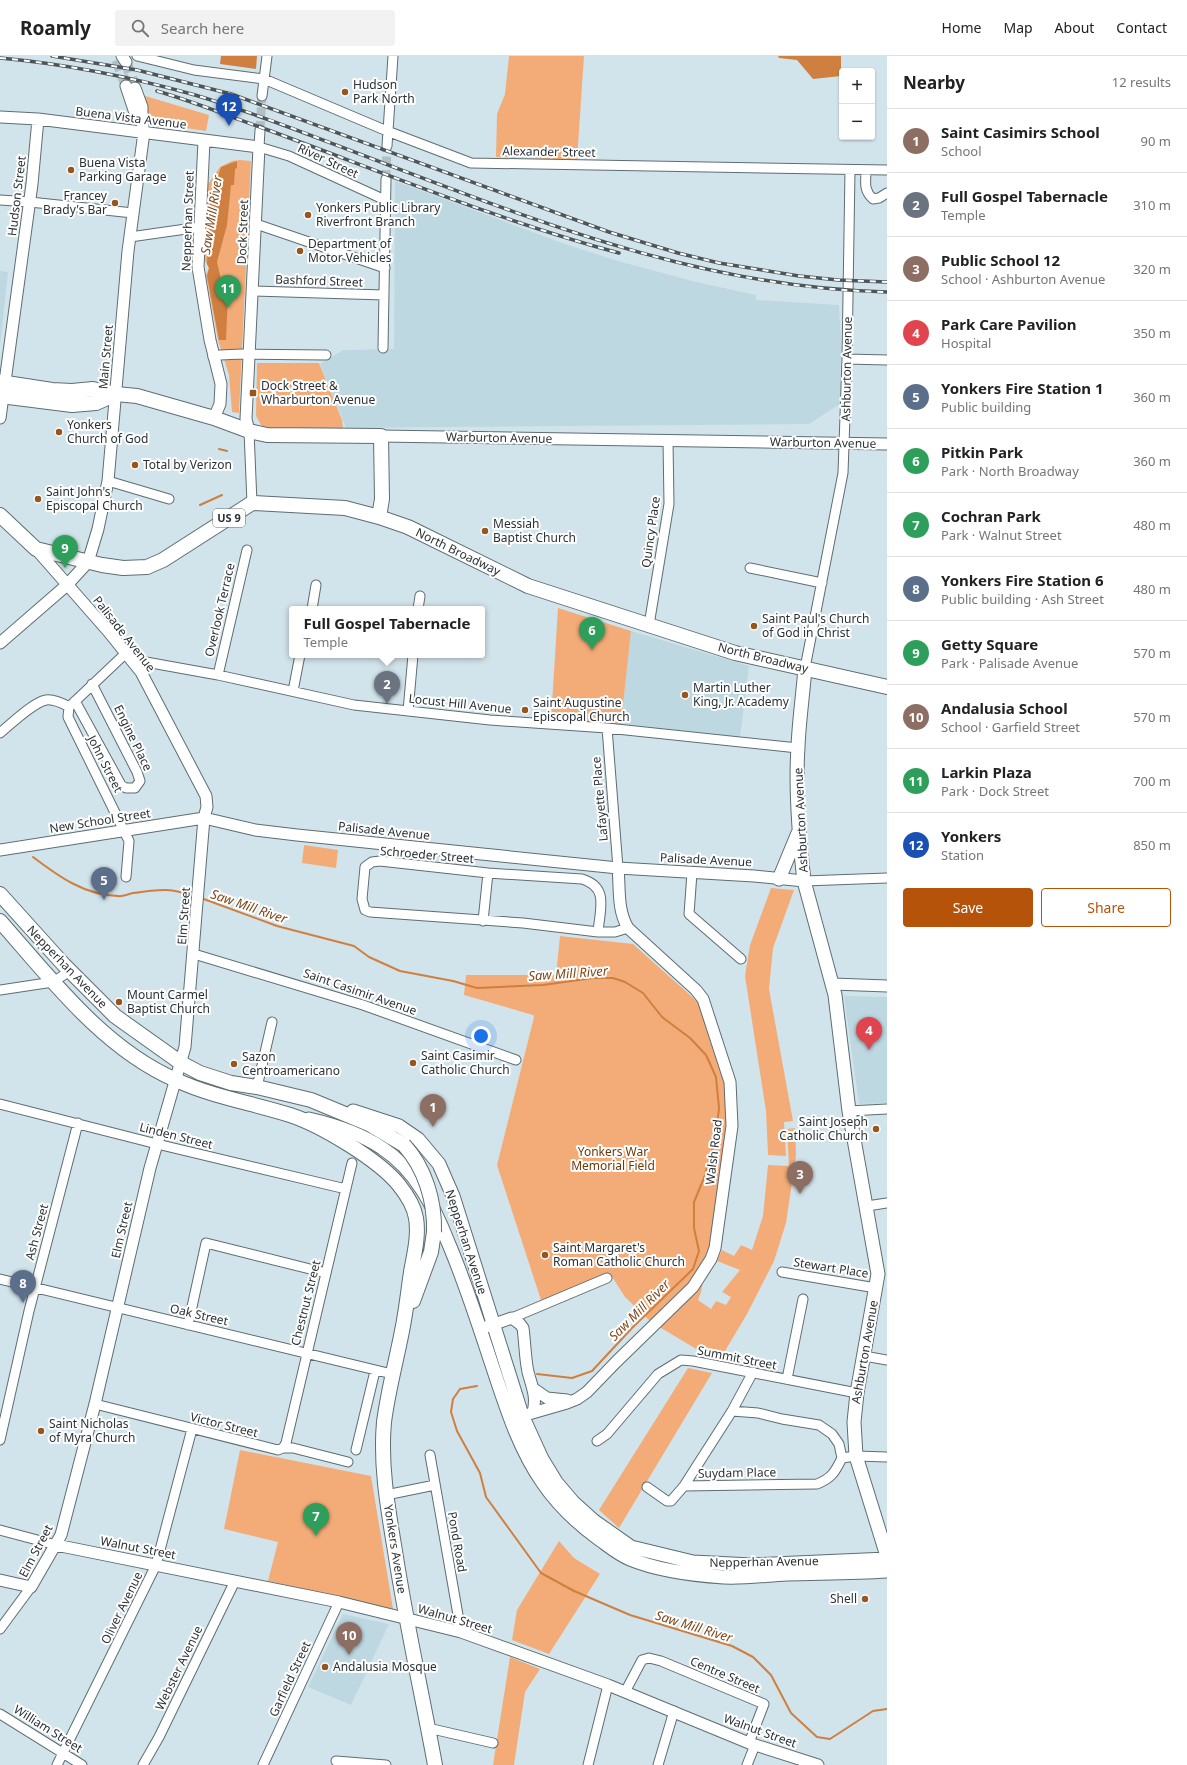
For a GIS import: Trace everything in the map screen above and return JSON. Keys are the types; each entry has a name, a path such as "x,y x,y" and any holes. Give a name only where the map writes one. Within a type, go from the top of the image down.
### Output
{"main road":[{"name":"Warburton Avenue","path":"2,389 72,391 93,389 116,394 137,396 267,435 381,436"},
{"path":"379,517 382,499 381,436"},
{"name":"North Broadway","path":"252,502 345,508 379,517 408,527 528,586 735,653 887,687"},
{"name":"US 9","path":"0,515 36,549 88,562 123,568 148,567 252,502"},
{"name":"Ashburton Avenue","path":"805,668 798,748 799,829 804,881 833,984 849,1111 880,1279 857,1393 854,1422 856,1456 887,1558"},
{"path":"779,879 799,829"},
{"name":"Nepperhan Avenue","path":"0,894 70,971 115,1016 181,1064 200,1073 231,1083 257,1087 311,1100 399,1126 418,1140 439,1164 453,1196 522,1415 529,1459 542,1482 555,1499 568,1514 587,1531 628,1558 662,1568 690,1573 724,1577 887,1571"},
{"name":"Nepperhan Avenue","path":"0,922 80,1012 109,1038 148,1065 175,1080 222,1098 330,1124 358,1135 384,1149 401,1164 418,1183 442,1226 467,1288 480,1328 542,1459 556,1482 573,1502 594,1521 631,1547 679,1559 730,1565 887,1558"},
{"name":"Yonkers Avenue","path":"311,1100 369,1124 404,1145 421,1171 430,1192 434,1207 434,1232 431,1252 402,1331"},
{"name":"Yonkers Avenue","path":"294,1116 351,1146 386,1172 400,1186 411,1203 416,1218 417,1237 402,1331 392,1374 384,1424 384,1476 406,1618 435,1765"}],"street":[{"name":"Alexander Street","path":"137,56 194,70 264,79 387,131 471,163 887,170"},
{"path":"262,96 267,56"},
{"path":"387,146 393,56"},
{"name":"Main Street","path":"0,643 67,585 88,562 98,529 108,481 130,237 143,127 142,107 130,87"},
{"name":"Buena Vista Avenue","path":"0,117 143,127 204,141 259,147"},
{"name":"Hudson Street","path":"0,418 2,389 30,202 38,119"},
{"name":"Dock Street","path":"250,431 246,419 260,130"},
{"name":"Nepperhan Street","path":"204,141 198,267 213,358 221,384 220,404 214,418"},
{"name":"River Street","path":"259,147 289,156 385,200"},
{"name":"Ashburton Avenue","path":"805,668 841,487 845,444 850,170"},
{"path":"866,170 865,188 868,194 873,199 879,198 887,193"},
{"path":"383,348 386,179"},
{"path":"0,200 133,213"},
{"path":"256,224 319,244 384,268"},
{"path":"130,237 200,227"},
{"name":"Bashford Street","path":"253,291 384,295"},
{"path":"213,358 220,355 326,355"},
{"path":"847,359 887,360"},
{"path":"250,431 252,502"},
{"name":"Warburton Avenue","path":"381,436 887,444"},
{"name":"Quincy Place","path":"650,625 669,504 668,441"},
{"path":"108,481 169,499"},
{"name":"Palisade Avenue","path":"36,549 141,672 206,796 207,808 204,818 255,830 618,868 754,876 804,881 887,878"},
{"name":"Overlook Terrace","path":"218,675 247,550"},
{"path":"750,568 822,583"},
{"path":"312,606 316,585"},
{"path":"418,606 420,596"},
{"path":"0,733 44,700 72,704 126,653"},
{"name":"Locust Hill Avenue","path":"126,653 146,662 218,675 354,705 490,720 606,728 798,748"},
{"path":"293,691 299,658"},
{"path":"408,711 413,658"},
{"name":"Engine Place","path":"72,704 121,785 126,788 135,788 140,781 137,772 92,684"},
{"name":"John Street","path":"72,704 68,717 129,841 126,877"},
{"name":"Lafayette Place","path":"606,728 618,868"},
{"name":"New School Street","path":"0,850 204,818"},
{"name":"Elm Street","path":"0,1628 31,1587 61,1535 95,1404 157,1144 181,1064 186,1044 204,818"},
{"name":"Schroeder Street","path":"598,932 601,902 600,893 597,886 590,881 582,879 488,873 380,861 368,864 366,867 364,875 363,906 365,910 370,912 523,923 598,932 615,932 628,928"},
{"name":"Walsh Road","path":"522,1415 577,1399 587,1392 693,1287 711,1259 715,1248 732,1126 730,1082 703,999 696,990 628,928 621,911 618,868"},
{"path":"483,921 488,873"},
{"path":"692,873 689,914 741,959"},
{"name":"Saint Casimir Avenue","path":"194,954 283,979 363,1005 516,1060"},
{"path":"0,990 53,982 70,971"},
{"path":"833,984 887,986"},
{"path":"257,1087 272,1022"},
{"name":"Linden Street","path":"0,1104 157,1144 346,1189"},
{"path":"849,1111 887,1109"},
{"name":"Ash Street","path":"0,1440 35,1288 78,1123"},
{"name":"Chestnut Street","path":"283,1448 286,1444 306,1353 352,1163"},
{"path":"867,1206 887,1203"},
{"path":"188,1325 206,1243 326,1273"},
{"name":"Stewart Place","path":"782,1272 880,1279"},
{"path":"480,1328 512,1318 607,1278"},
{"name":"Oak Street","path":"0,1279 392,1374"},
{"path":"787,1379 803,1299"},
{"path":"522,1415 535,1404 534,1389 528,1372 523,1328 525,1316 530,1310"},
{"path":"512,1318 523,1328"},
{"path":"864,1356 887,1360"},
{"name":"Summit Street","path":"597,1441 607,1434 658,1374 681,1360 753,1372 857,1393"},
{"path":"356,1450 376,1371"},
{"name":"Suydam Place","path":"684,1486 732,1410 753,1372"},
{"path":"534,1389 548,1398 560,1400 577,1399"},
{"name":"Victor Street","path":"95,1404 278,1450 283,1448 293,1448 348,1462"},
{"path":"732,1410 758,1413 782,1419 819,1425 832,1434 838,1444 842,1458 856,1456 887,1457"},
{"name":"Oliver Avenue","path":"57,1765 156,1565 192,1429"},
{"name":"Pond Road","path":"430,1455 461,1632"},
{"name":"Suydam Place","path":"684,1486 817,1484 828,1480 835,1472 842,1458"},
{"path":"386,1495 435,1485"},
{"path":"647,1487 667,1501 671,1501 684,1486"},
{"name":"Walnut Street","path":"0,1530 56,1545 338,1602 461,1632 608,1685 752,1744 818,1765"},
{"path":"0,1580 31,1587"},
{"name":"Webster Avenue","path":"143,1765 162,1730 235,1581"},
{"name":"Garfield Street","path":"263,1765 338,1602"},
{"name":"Centre Street","path":"625,1692 642,1660 649,1658 764,1704 752,1744"},
{"path":"588,1765 608,1685"},
{"path":"658,1765 674,1711"},
{"name":"William Street","path":"0,1714 82,1765"},
{"path":"428,1728 493,1743"},
{"path":"747,1765 752,1744"},
{"path":"336,1761 386,1765"}],"shaded area":[{"path":"395,181 565,244 618,261 696,282 756,295 756,300 839,305 841,344 840,404 809,424 346,428 320,364 343,350 394,349"},
{"path":"0,271 8,272 0,347"},
{"name":"Martin Luther King, Jr. Academy","path":"631,631 749,666 740,737 621,724"},
{"path":"844,996 887,997 887,1103 859,1104"},
{"path":"343,1614 389,1624 351,1705 308,1687"}],"green space":[{"path":"509,56 584,56 577,160 496,157 497,114 505,94"},
{"path":"142,95 209,115 206,131 152,123"},
{"path":"232,161 251,161 239,413 232,412 229,375 218,340 206,275 209,268 205,261 208,184 220,167"},
{"path":"257,363 319,363 342,420 343,428 267,428 261,425 256,416"},
{"path":"558,608 631,631 621,724 551,720"},
{"path":"304,845 338,850 336,868 302,863"},
{"path":"771,888 794,890 773,948 769,989 793,1121 784,1122 786,1156 768,1155 766,1111 745,976 750,945"},
{"name":"Yonkers War Memorial Field","path":"560,936 633,944 700,1004 729,1083 729,1134 701,1292 698,1300 711,1309 716,1301 726,1305 731,1297 722,1292 740,1270 717,1261 722,1250 734,1256 741,1245 752,1250 763,1216 768,1165 789,1166 787,1129 795,1128 796,1155 786,1223 774,1261 747,1314 719,1361 695,1356 698,1350 651,1322 625,1297 611,1275 541,1300 497,1165 534,1017 533,1015 464,995 466,975 556,975"},
{"path":"688,1368 712,1373 619,1528 599,1510"},
{"path":"240,1450 371,1476 393,1609 268,1581 278,1542 224,1529"},
{"path":"559,1541 574,1558 600,1574 549,1654 512,1640 517,1610"},
{"path":"510,1657 540,1669 525,1692 514,1765 493,1765"}],"water":[{"path":"221,56 257,56 256,69 220,64"},
{"path":"778,56 841,56 841,68 839,68 839,76 813,79 797,60 779,58"},
{"path":"237,161 234,185 231,185 227,225 217,262 221,279 228,294 226,340 219,340 207,276 209,268 207,264 210,195 212,186 218,186 218,176 221,167"}],"waterway":[{"name":"Saw Mill River","path":"219,449 227,451"},
{"name":"Saw Mill River","path":"200,505 222,495"},
{"name":"Saw Mill River","path":"33,857 72,883 106,895 123,896 133,893 170,890 193,896"},
{"name":"Saw Mill River","path":"201,898 277,926 354,946 369,957 400,971 453,981 477,988 543,985 593,978 613,978 625,982 643,993 662,1017 690,1038 706,1055 716,1077 719,1108 716,1136 704,1178 694,1202 694,1228 699,1251 693,1269 632,1328 592,1371 572,1378 537,1374"},
{"name":"Saw Mill River","path":"477,1386 460,1389 453,1399 451,1412 457,1431 480,1473 486,1497 541,1573 574,1591 630,1615 732,1646 753,1657 771,1675 791,1713 817,1737 830,1739 873,1711 887,1709"}],"tunnel":[{"path":"117,60 126,86"},
{"path":"126,62 135,88"},
{"path":"260,130 262,96"},
{"path":"386,179 387,146"}],"railway":[{"path":"52,56 137,70 231,94 609,232 678,253 719,263 799,276 838,280 887,282"},
{"path":"0,58 98,72 147,82 195,95 270,120 513,211 634,251 696,267 758,279 822,288 887,292"},
{"path":"157,91 312,146 443,196 530,226 619,253"}],"place":[{"name":"Hudson Park North","path":"345,92"},
{"name":"Yonkers","path":"229,126"},
{"name":"Buena Vista Parking Garage","path":"71,170"},
{"name":"Francey Brady's Bar","path":"115,203"},
{"name":"Yonkers Public Library Riverfront Branch","path":"308,215"},
{"name":"Department of Motor Vehicles","path":"300,251"},
{"name":"Larkin Plaza","path":"228,308"},
{"name":"Dock Street & Wharburton Avenue","path":"253,393"},
{"name":"Yonkers Church of God","path":"59,432"},
{"name":"Total by Verizon","path":"135,465"},
{"name":"Saint John's Episcopal Church","path":"38,499"},
{"name":"Messiah Baptist Church","path":"485,531"},
{"name":"Getty Square","path":"65,568"},
{"name":"Saint Paul's Church of God in Christ","path":"754,626"},
{"name":"Pitkin Park","path":"592,650"},
{"name":"Martin Luther King, Jr. Academy","path":"685,695"},
{"name":"Full Gospel Tabernacle","path":"387,704"},
{"name":"Saint Augustine Episcopal Church","path":"525,710"},
{"name":"Yonkers Fire Station 1","path":"104,900"},
{"name":"Mount Carmel Baptist Church","path":"119,1002"},
{"name":"Park Care Pavilion","path":"869,1050"},
{"name":"Saint Casimir Catholic Church","path":"413,1063"},
{"name":"Sazon Centroamericano","path":"234,1064"},
{"name":"Saint Casimirs School","path":"433,1127"},
{"name":"Saint Joseph Catholic Church","path":"876,1129"},
{"name":"Public School 12","path":"800,1194"},
{"name":"Saint Margaret's Roman Catholic Church","path":"545,1255"},
{"name":"Yonkers Fire Station 6","path":"23,1303"},
{"name":"Saint Nicholas of Myra Church","path":"41,1431"},
{"name":"Cochran Park","path":"316,1536"},
{"name":"Shell","path":"865,1599"},
{"name":"Andalusia School","path":"349,1655"},
{"name":"Andalusia Mosque","path":"325,1667"}]}
